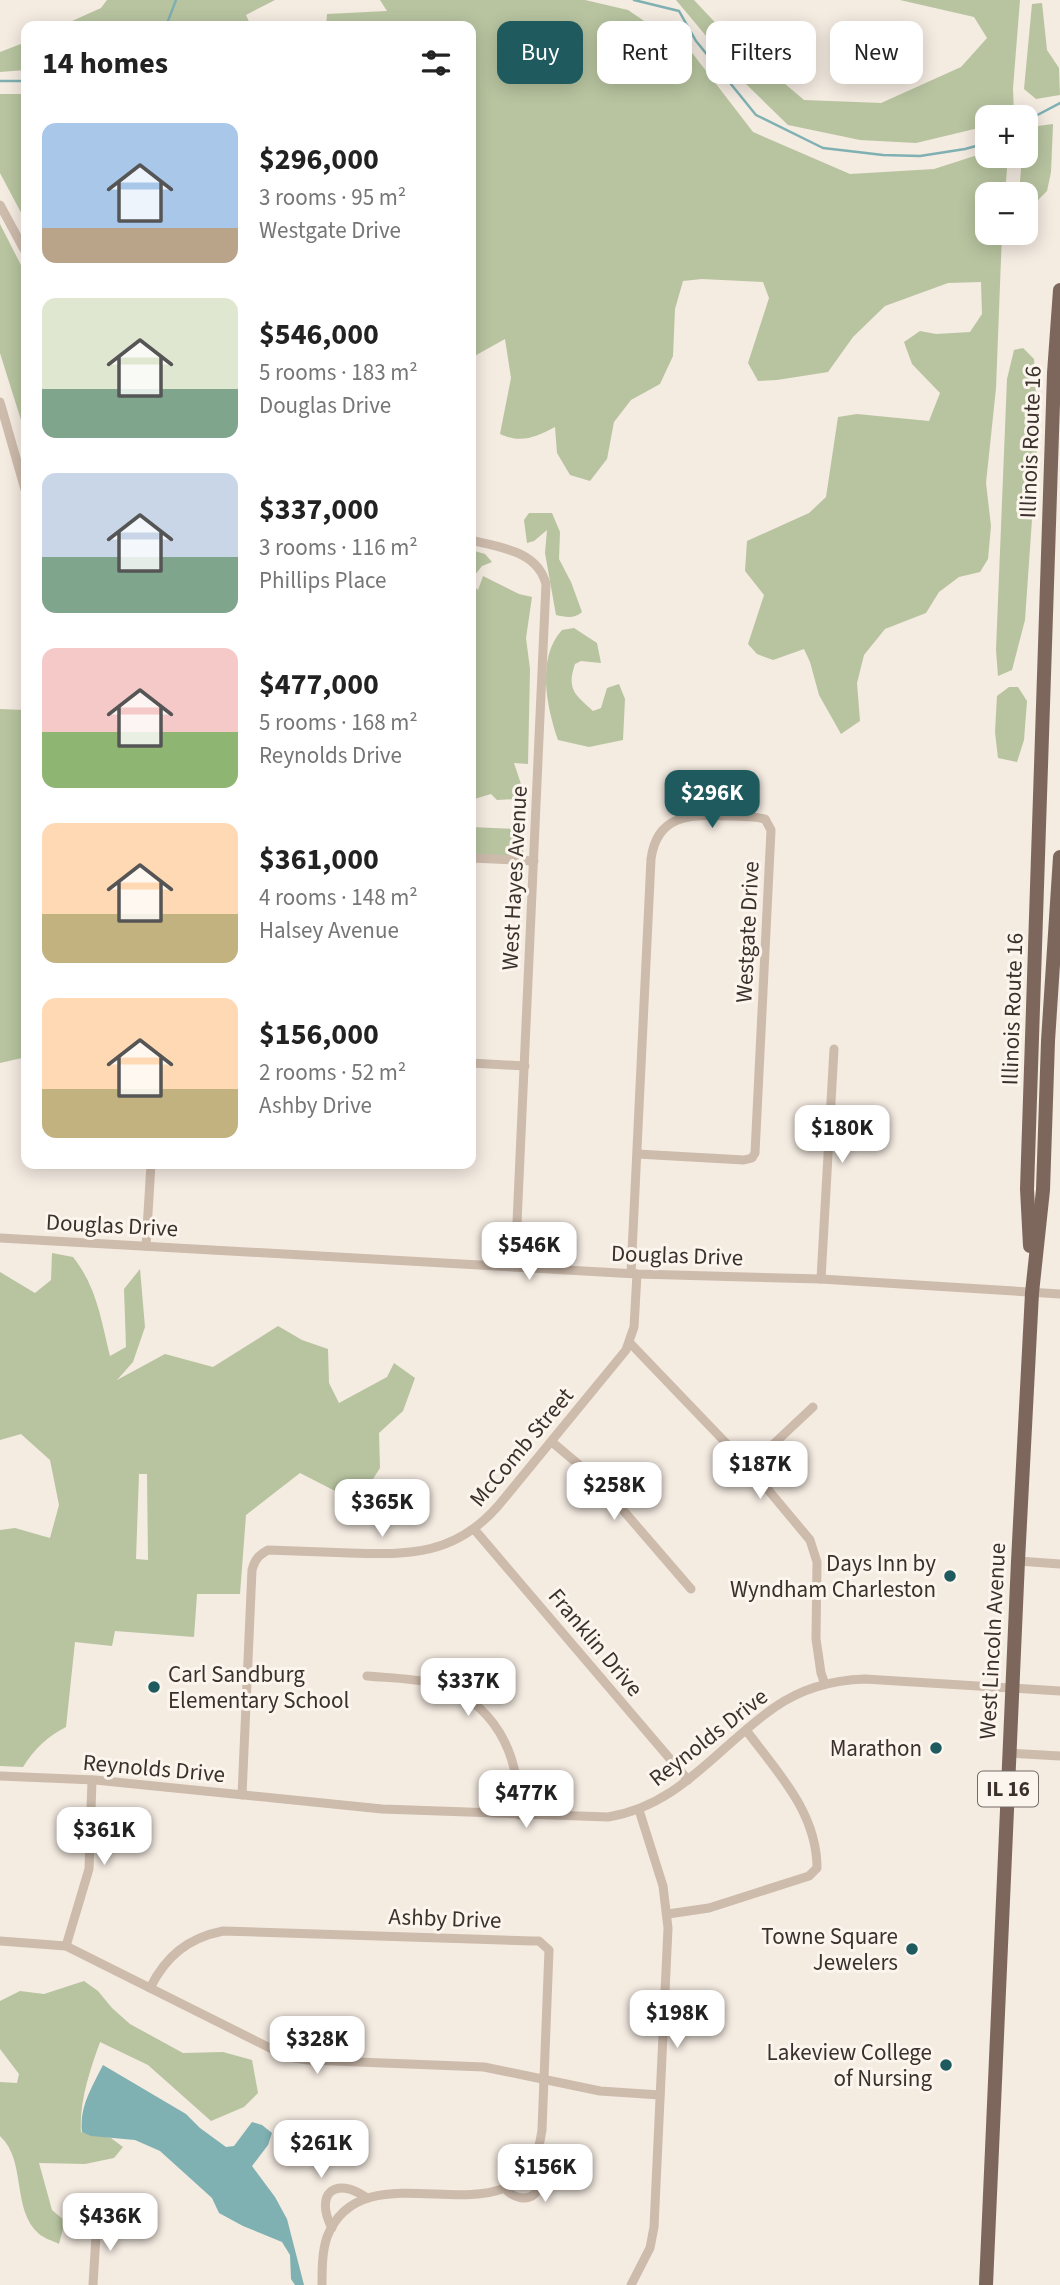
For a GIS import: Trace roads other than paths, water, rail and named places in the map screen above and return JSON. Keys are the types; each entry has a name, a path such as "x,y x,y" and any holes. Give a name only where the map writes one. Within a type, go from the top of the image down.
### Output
{"main road":[{"name":"Illinois Route 16","path":"1032,1293 1027,1189 1054,387 1060,290"},
{"name":"Illinois Route 16","path":"1032,1293 1043,1190 1048,1041 1060,857"},
{"name":"West Lincoln Avenue","path":"986,2285 1032,1293"}],"street":[{"path":"0,205 21,244"},
{"path":"0,402 21,476"},
{"name":"West Hayes Avenue","path":"476,541 526,556 539,567 546,584 515,1267"},
{"name":"Westgate Drive","path":"634,1273 637,1154 653,846 672,822 690,815 765,819 771,830 755,1153 752,1158 744,1160 637,1154"},
{"path":"476,858 534,861"},
{"path":"821,1279 834,1049"},
{"path":"476,1063 525,1066"},
{"path":"146,1246 150,1169"},
{"name":"Douglas Drive","path":"0,1238 634,1273 821,1279 1060,1294"},
{"name":"McComb Street","path":"243,1795 254,1562 268,1550 408,1554 440,1547 474,1529 493,1513 620,1360 630,1343 634,1327 634,1273"},
{"path":"630,1343 749,1467 804,1530 815,1550 818,1573 816,1639 825,1684"},
{"path":"749,1467 813,1407"},
{"path":"552,1442 604,1487 691,1589"},
{"name":"Franklin Drive","path":"474,1529 688,1780"},
{"path":"1018,1561 1060,1563"},
{"path":"368,1676 432,1683 449,1689 477,1707 498,1729 512,1757 519,1785 519,1815"},
{"name":"Reynolds Drive","path":"0,1776 92,1780 382,1809 599,1817 639,1810 655,1803 688,1780 775,1707 808,1689 825,1684 865,1679 1060,1691"},
{"path":"668,1914 709,1908 809,1876 817,1868 808,1822 799,1800 746,1730"},
{"path":"1009,1754 1060,1756"},
{"path":"66,1946 89,1869 92,1780"},
{"path":"631,2285 653,2237 668,1914 663,1886 639,1810"},
{"name":"Ashby Drive","path":"149,1988 163,1965 184,1945 208,1934 223,1931 539,1941 549,1950 542,2130 533,2160 524,2173 504,2188 481,2195 395,2193 367,2198 347,2209 332,2228 324,2252 322,2285"},
{"path":"0,1941 66,1946 288,2057 484,2067 600,2091 660,2095"},
{"name":"Ashby Drive","path":"504,2188 512,2196 520,2198 538,2191 542,2180 533,2160"},
{"name":"Ashby Drive","path":"332,2228 324,2207 330,2192 337,2188 350,2188 367,2198"},
{"path":"93,2285 97,2219"}],"water":[{"path":"103,2065 186,2114 226,2147 234,2146 252,2122 262,2125 272,2133 268,2145 252,2166 275,2197 287,2219 304,2285 295,2285 291,2279 290,2255 282,2242 219,2213 212,2198 160,2151 135,2140 91,2136 82,2132 84,2106"}],"waterway":[{"path":"168,21 176,0"},
{"path":"634,0 679,11 696,41 756,115 823,148 920,156 975,146"},
{"path":"0,81 21,81"},
{"path":"1038,115 1060,103"}],"place":[{"name":"Days Inn by Wyndham Charleston","path":"950,1576"},
{"name":"Carl Sandburg Elementary School","path":"154,1687"},
{"name":"Marathon","path":"936,1748"},
{"name":"Towne Square Jewelers","path":"912,1949"},
{"name":"Lakeview College of Nursing","path":"946,2065"}]}
